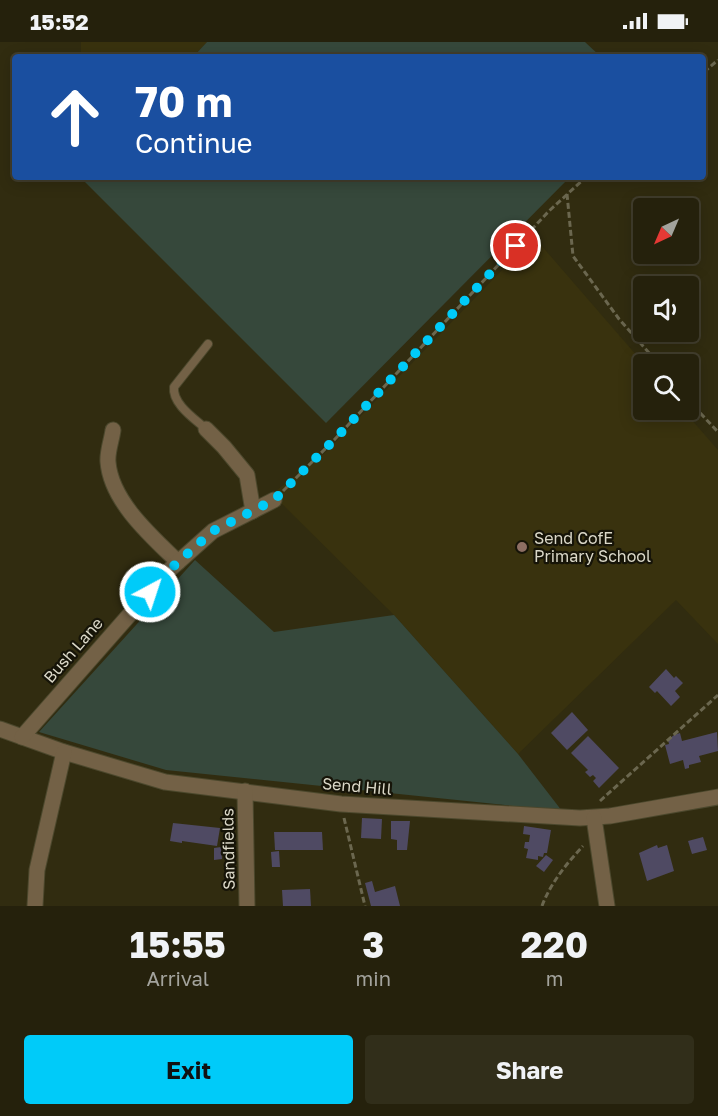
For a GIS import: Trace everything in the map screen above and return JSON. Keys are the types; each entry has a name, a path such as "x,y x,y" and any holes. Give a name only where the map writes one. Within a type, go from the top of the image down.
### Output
{"street":[{"path":"206,429 247,475 253,511"},
{"path":"113,430 108,461 117,492 140,525 178,562"},
{"name":"Bush Lane","path":"22,737 99,647 178,562 213,531 274,500"},
{"name":"Send Hill","path":"0,729 64,752 165,782 340,804 590,823 718,797"},
{"path":"35,906 37,870 64,752"},
{"name":"Sandfields","path":"245,791 247,906"},
{"path":"584,845 590,823"},
{"path":"590,823 607,906"}],"lane":[{"path":"206,429 180,404 173,393 174,387 208,344"}],"path":[{"path":"706,70 718,60"},
{"path":"274,500 583,180"},
{"path":"567,194 573,256 650,354"},
{"path":"699,412 718,432"},
{"path":"590,823 718,695"},
{"path":"340,804 365,906"},
{"path":"542,906 545,897 584,845"}],"shaded area":[{"path":"81,42 207,42 196,54 81,54"},
{"name":"Send CofE Primary School","path":"534,237 635,354 633,354 633,420 692,420 718,450 718,644 676,600 518,754 394,615 272,494 327,451"}],"green space":[{"path":"207,42 585,42 598,54 196,54"},
{"path":"85,180 567,180 326,423"},
{"path":"195,560 274,632 394,615 518,754 562,811 166,770 39,732"}],"building":[{"path":"666,669 674,678 676,676 683,683 675,691 680,697 671,706 657,691 655,693 649,687"},
{"path":"572,712 588,730 567,750 551,733"},
{"path":"717,732 718,751 699,756 701,762 689,765 689,768 685,769 683,760 670,764 665,745 669,744 668,740 674,735 680,733 682,741"},
{"path":"588,736 619,768 599,788 593,781 596,778 593,775 590,777 585,772 588,770 571,753"},
{"path":"362,818 382,819 381,839 361,838"},
{"path":"391,821 410,821 407,850 397,850 397,840 391,839"},
{"path":"173,823 220,828 217,846 170,841"},
{"path":"524,826 551,830 547,853 544,853 543,857 538,856 538,860 526,858 528,849 524,848 525,842 529,842 530,835 523,834"},
{"path":"274,832 322,832 323,850 275,850"},
{"path":"703,837 707,850 692,854 688,841"},
{"path":"657,845 658,848 667,845 674,871 647,881 639,853"},
{"path":"221,847 222,859 214,860 214,848"},
{"path":"279,851 280,867 272,867 271,852"},
{"path":"546,855 553,860 544,872 536,866"},
{"path":"372,881 375,892 395,886 400,906 371,906 365,883"},
{"path":"310,889 311,906 283,906 282,890"}],"place":[{"name":"Send CofE Primary School","path":"522,547"}],"route":[{"path":"150,592 167,572 213,531 274,500 335,439 516,246"}]}
